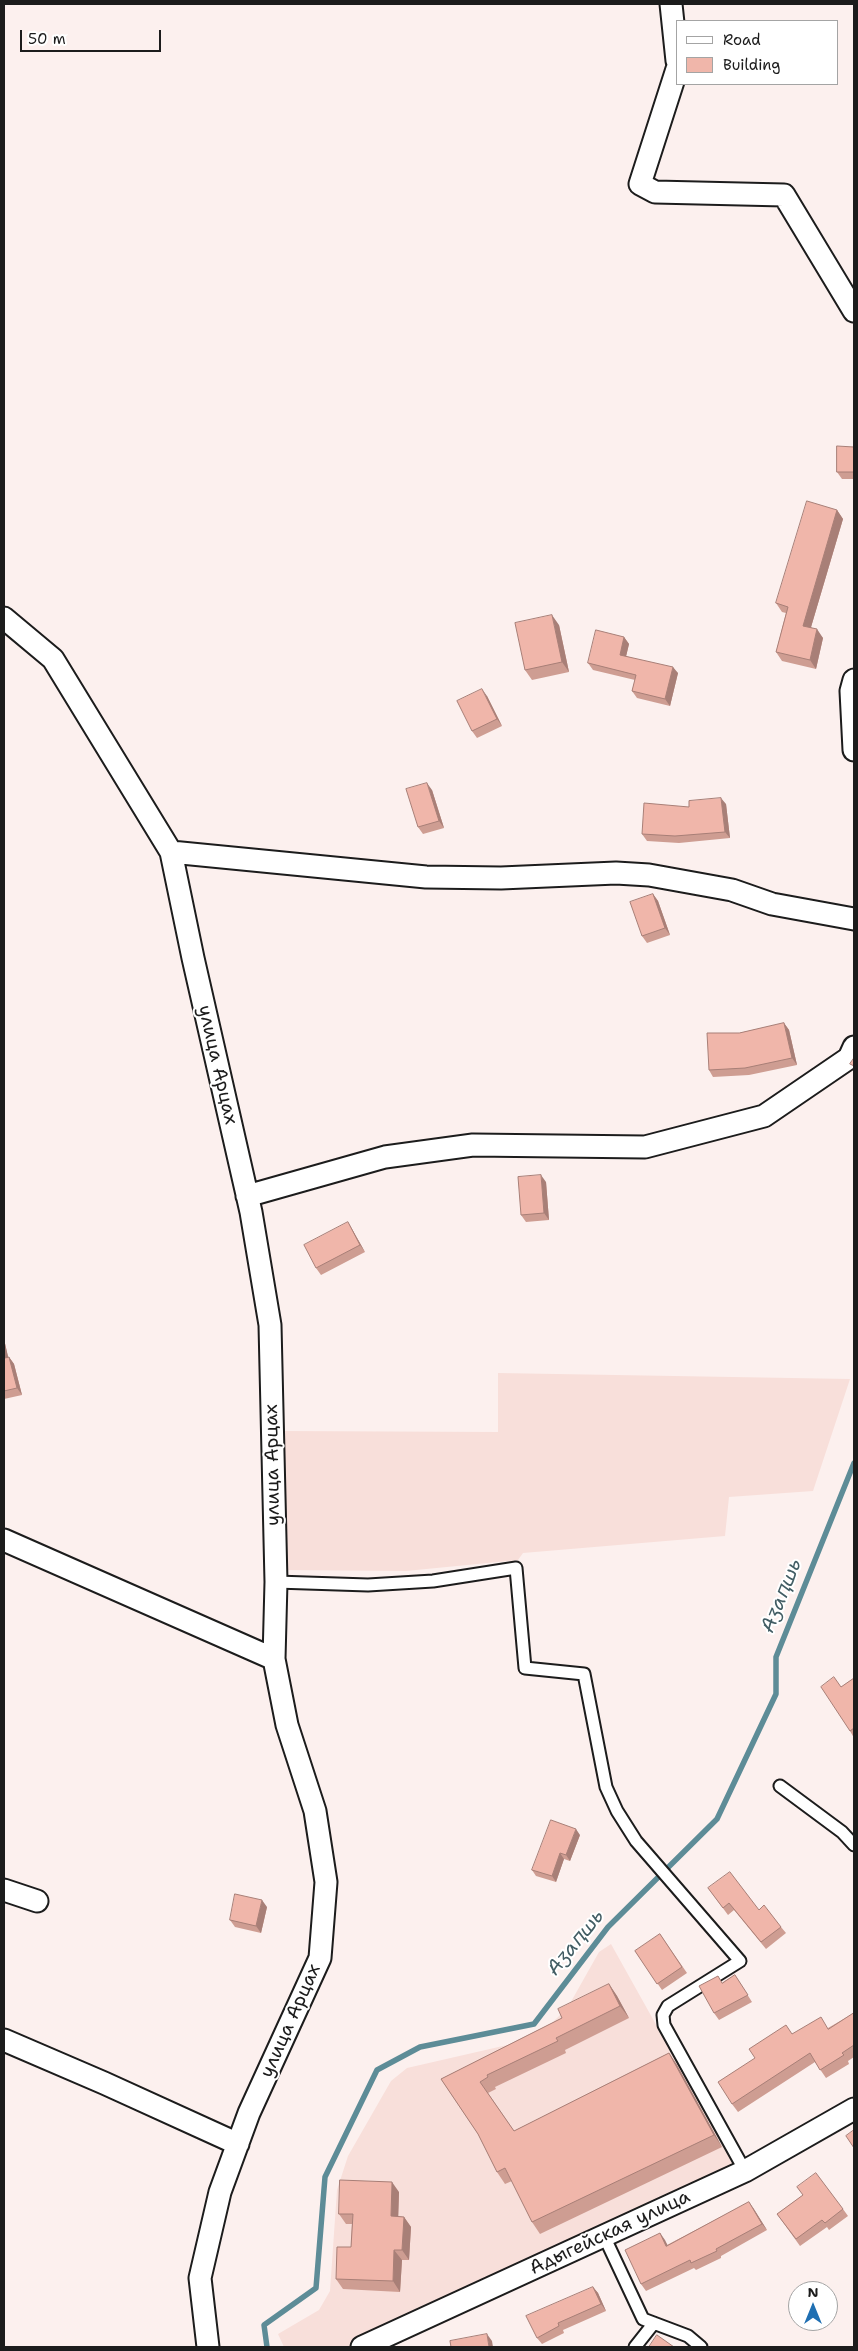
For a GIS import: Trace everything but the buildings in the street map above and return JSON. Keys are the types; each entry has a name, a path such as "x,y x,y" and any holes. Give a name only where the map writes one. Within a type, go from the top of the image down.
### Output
{"street":[{"path":"672,4 676,50"},
{"path":"676,72 640,184 655,192 784,195 854,311"},
{"name":"улица Арцах","path":"4,618 53,659 171,852 247,1196 270,1325 276,1582 274,1659 286,1725 317,1818 326,1882 320,1958 249,2113 220,2192 200,2278 208,2347"},
{"path":"854,680 851,691 854,750"},
{"path":"171,852 426,877 500,878 616,874 649,875 732,890 772,904 854,919"},
{"path":"247,1196 385,1157 473,1145 645,1147 764,1116 848,1058 854,1048"},
{"path":"4,1540 274,1659"},
{"path":"4,1890 37,1901"},
{"path":"4,2040 238,2144"},
{"name":"Адыгейская улица","path":"362,2347 746,2171 854,2109"}],"lane":[{"path":"276,1582 368,1584 414,1582 516,1568 525,1668 584,1674 606,1787 622,1819 636,1841 740,1961 668,2006 662,2015 664,2026 746,2171"},
{"path":"780,1786 852,1840"},
{"path":"604,2236 643,2319 688,2336 701,2347"},
{"path":"635,2347 654,2323"}],"shaded area":[{"path":"498,1373 850,1379 813,1491 729,1497 725,1536 523,1553 518,1560 406,1571 283,1570 280,1431 498,1432"},
{"path":"611,1944 735,2166 362,2347 284,2347 278,2334 319,2310 330,2291 337,2190 348,2156 391,2081 407,2068 516,2043 550,2025 568,2007 599,1952"}],"waterway":[{"name":"Аӡаԥшь","path":"267,2347 264,2325 316,2288 325,2177 377,2070 420,2047 534,2024 608,1927 717,1819 776,1694 776,1657 854,1463"}]}
